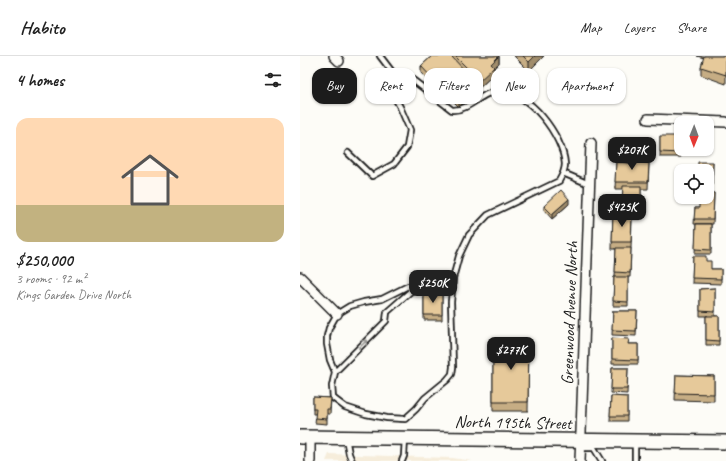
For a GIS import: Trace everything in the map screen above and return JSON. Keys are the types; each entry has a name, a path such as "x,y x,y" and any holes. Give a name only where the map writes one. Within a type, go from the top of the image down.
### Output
{"street":[{"path":"648,119 726,122"},
{"name":"Greenwood Avenue North","path":"580,461 591,143"},
{"path":"300,277 337,314"},
{"path":"305,438 310,461"},
{"name":"North 195th Street","path":"305,438 405,438 580,444 635,442 726,442"}],"lane":[{"path":"380,56 389,68"},
{"path":"335,372 330,360 327,336 329,328 337,314 350,306 364,302 382,300 407,286 410,287 411,291 387,312 386,321 335,372 332,386 333,398 336,402 349,409 366,414 404,419 416,410 425,398 452,374 453,344 451,302 453,278 459,256 469,235 488,215 559,181 563,173 565,165 562,150 548,123 533,106 514,93 499,91 485,94 459,110 452,110 416,82"},
{"path":"348,152 372,176 394,164 407,148 410,130 398,104"},
{"path":"563,173 590,184"},
{"path":"346,438 352,461"},
{"path":"402,461 404,456 405,438"},
{"path":"635,442 635,461"},
{"path":"580,444 594,448 602,461"}],"shaded area":[{"path":"329,454 452,458 473,461 326,461"}],"building":[{"path":"432,56 451,56 462,68 424,68 424,69 421,66"},
{"path":"455,56 499,56 491,64 494,67 491,68 483,77 483,68 467,68"},
{"path":"523,56 535,56 529,62"},
{"path":"704,56 726,56 726,75 701,67"},
{"path":"660,136 674,136 674,153 660,152"},
{"path":"629,156 636,156 636,162 649,163 648,182 615,182 616,162 629,163"},
{"path":"698,162 713,162 713,164 698,164"},
{"path":"623,186 641,186 641,212 613,212 613,203 622,203"},
{"path":"561,190 569,199 552,214 544,206"},
{"path":"699,204 714,204 713,219 694,219 695,208 699,208"},
{"path":"613,214 632,214 631,242 612,242"},
{"path":"696,224 711,224 711,250 695,249"},
{"path":"616,248 631,248 630,273 615,272"},
{"path":"693,256 706,256 706,261 711,261 711,269 721,269 721,279 692,278"},
{"path":"614,277 628,277 628,302 613,301"},
{"path":"715,288 715,312 700,311 700,289"},
{"path":"424,293 442,293 442,315 424,315"},
{"path":"613,311 637,311 636,331 612,330"},
{"path":"706,316 719,316 719,341 706,340"},
{"path":"612,338 629,339 628,344 638,344 638,360 612,359"},
{"path":"493,339 529,340 528,402 493,402"},
{"path":"612,368 628,368 627,389 611,389"},
{"path":"676,375 714,376 714,394 675,393"},
{"path":"611,396 627,397 627,416 610,416"},
{"path":"313,397 331,398 330,409 327,409 327,419 315,418 316,409 313,409"}]}
